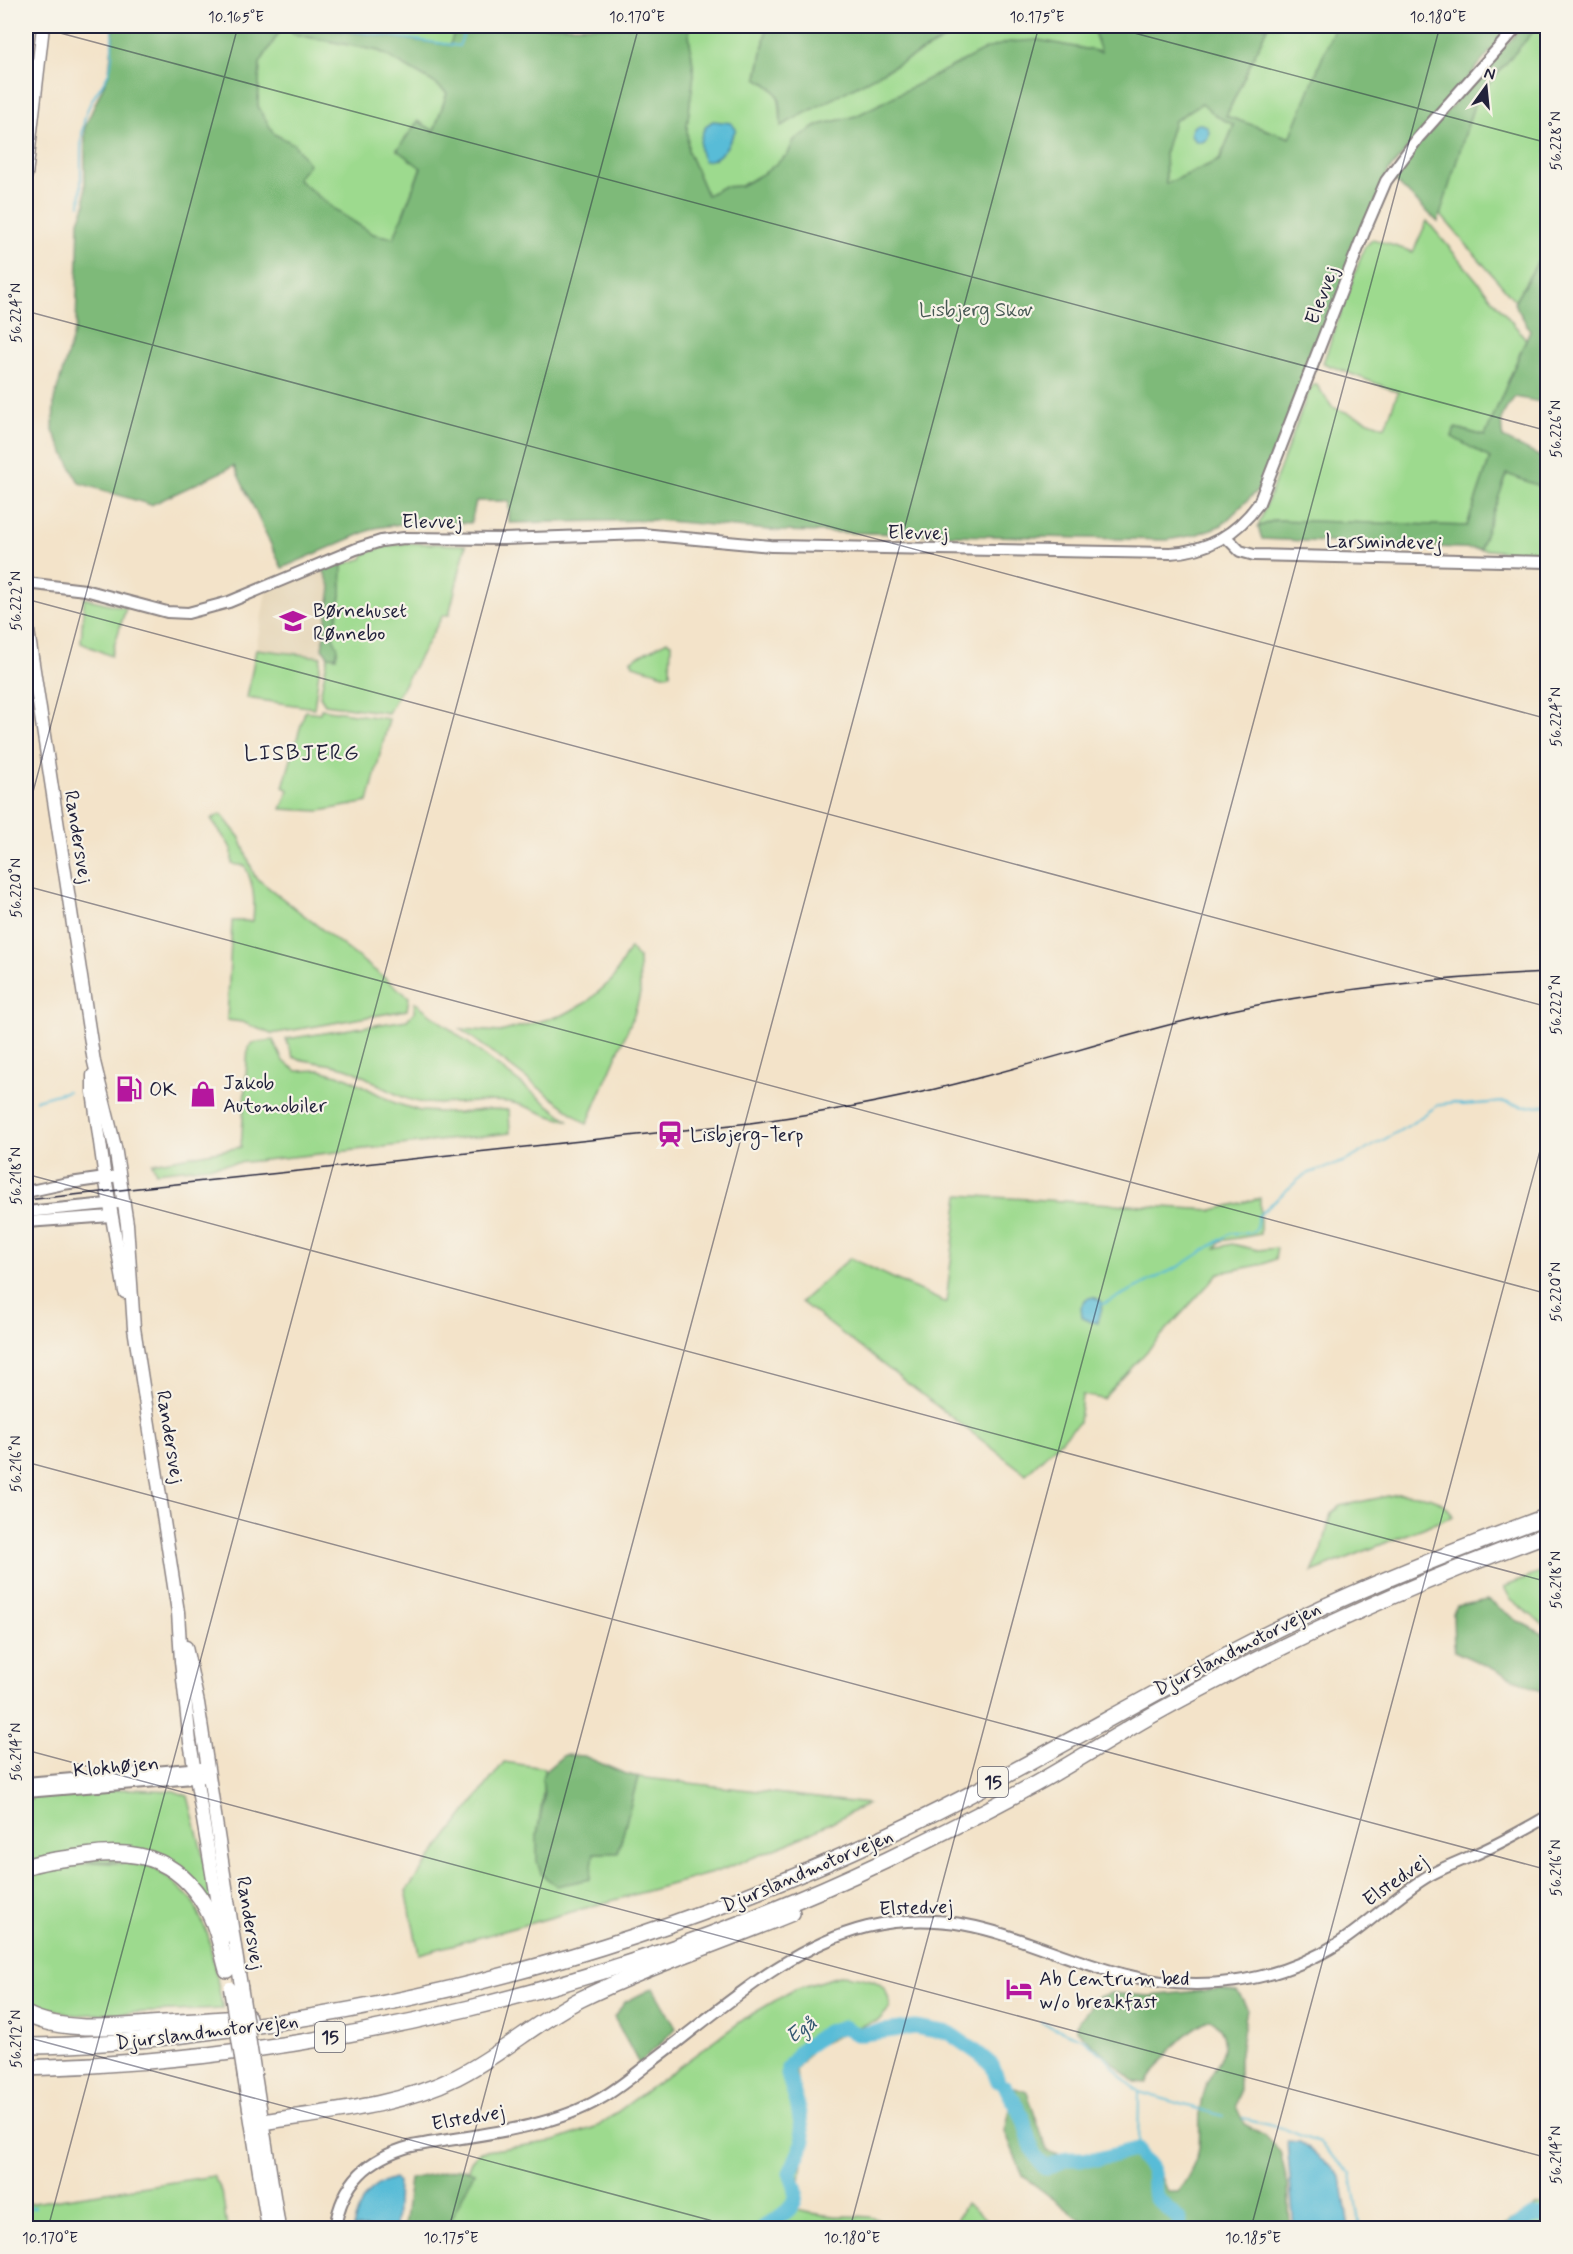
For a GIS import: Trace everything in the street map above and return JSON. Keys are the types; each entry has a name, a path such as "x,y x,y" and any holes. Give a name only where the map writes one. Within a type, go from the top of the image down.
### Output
{"highway":[{"name":"Djurslandmotorvejen","path":"26,2046 185,2035 322,2016 418,1997 526,1970 610,1946 705,1913 807,1872 888,1835 973,1792 1269,1633 1462,1548 1548,1516"},
{"name":"Djurslandmotorvejen","path":"26,2068 184,2057 314,2039 459,2010 536,1990 704,1937 815,1893 921,1844 1028,1788 1127,1729 1306,1636 1387,1598 1548,1534"},
{"path":"257,2123 389,2102 433,2088 458,2077 578,2001 794,1912 890,1868 925,1850 1028,1788"},
{"path":"26,1867 93,1854 125,1853 156,1859 172,1868 195,1891 212,1918 227,1970"},
{"path":"26,2014 55,2024 78,2027 231,2019 418,1997"},
{"path":"26,2006 56,2019 100,2026"}],"main road":[{"path":"26,175 43,26"},
{"name":"Randersvej","path":"26,618 93,1062 110,1128 127,1224 134,1328 179,1624 198,1703 249,2076 279,2229"},
{"name":"Randersvej","path":"93,1062 93,1092 105,1178 127,1302 134,1328"},
{"name":"Randersvej","path":"179,1624 181,1661 195,1773 221,1914 227,1970 236,1987"},
{"name":"Randersvej","path":"257,2123 268,2229"}],"street":[{"name":"Elevvej","path":"26,583 85,590 167,612 188,613 229,602 356,549 381,541 404,538 504,539 642,534 782,547 1170,554 1198,550 1226,537 1249,517 1265,489 1386,181 1418,138 1518,26"},
{"name":"Larsmindevej","path":"1226,537 1240,551 1254,555 1548,562"},
{"path":"26,1192 119,1176"},
{"path":"26,1222 110,1210 123,1203"},
{"path":"26,1212 110,1210"},
{"name":"Klokhøjen","path":"26,1783 208,1772"},
{"name":"Klokhøjen","path":"26,1792 195,1773"},
{"name":"Elstedvej","path":"335,2229 340,2208 349,2187 366,2167 376,2160 392,2151 546,2122 584,2108 617,2087 792,1957 846,1933 871,1926 905,1922 939,1921 968,1924 999,1931 1130,1976 1183,1984 1226,1983 1285,1970 1313,1957 1338,1943 1432,1874 1519,1834 1548,1816"}],"shaded area":[{"name":"Børnehuset Rønnebo","path":"323,569 331,588 321,657 256,649 266,592"}],"green space":[{"name":"Lisbjerg Skov","path":"114,26 283,26 260,63 258,106 274,134 294,144 309,164 297,179 338,212 373,234 394,238 421,168 397,150 418,121 434,131 447,93 433,82 379,51 293,34 289,26 450,45 456,26 688,26 694,74 687,126 688,151 707,195 723,187 741,186 766,172 788,154 794,140 819,125 856,116 986,49 1009,42 1038,40 1101,52 1092,26 1268,26 1226,116 1290,138 1335,26 1512,26 1388,172 1261,487 1222,525 1195,535 1167,540 781,531 655,520 509,523 509,501 476,501 471,523 420,521 375,528 282,568 234,466 151,505 79,483 53,431 54,400 76,326 79,221 85,206 85,127 109,73","holes":["1202,103 1216,116 1234,125 1220,160 1166,184 1165,151 1174,121"]},
{"path":"283,26 289,26 293,34 379,51 433,82 447,93 434,131 397,149 421,167 394,238 373,234 338,212 296,178 294,144 274,134 258,106 260,63"},
{"path":"304,26 456,26 451,45"},
{"path":"688,26 767,26 757,77 771,87 778,97 781,125 970,26 1092,26 1102,52 1038,40 856,116 819,125 794,140 788,154 766,172 741,186 723,187 707,195 688,151 687,126 694,73"},
{"path":"767,26 970,26 781,126 780,102 776,92 757,78"},
{"path":"1268,26 1335,26 1291,138 1226,117"},
{"path":"1523,26 1538,26 1476,98 1438,222 1393,179 1440,120"},
{"path":"1538,26 1547,26 1547,246 1515,301 1440,214 1476,98"},
{"path":"1202,102 1216,116 1234,125 1219,160 1166,184 1165,151 1174,120"},
{"path":"1427,221 1526,339 1485,436 1455,428 1452,436 1490,458 1467,526 1275,520 1258,527 1310,388 1316,384 1332,407 1385,427 1398,392 1323,363 1364,248 1373,239 1413,252"},
{"path":"1547,246 1547,382 1540,402 1515,397 1504,412 1501,425 1503,438 1547,460 1547,489 1507,474 1480,549 1262,539 1258,527 1275,520 1467,526 1490,458 1452,437 1455,428 1485,436 1530,330 1514,303"},
{"path":"1507,473 1547,489 1547,556 1480,549"},
{"path":"407,543 466,545 449,615 443,615 388,713 325,704 320,696 328,656 336,657 333,637 341,596 341,565 362,559 364,554 383,547"},
{"path":"338,564 342,566 341,596 333,637 338,648 336,657 328,656 322,648 331,588 323,569"},
{"path":"84,598 126,608 111,656 81,643"},
{"path":"667,641 671,643 670,674 633,665 631,660"},
{"path":"256,649 321,657 314,708 247,698"},
{"path":"321,709 389,719 368,802 320,811 281,809 289,790 283,787 305,711 320,713"},
{"path":"221,814 240,838 255,877 409,997 407,1010 271,1034 242,1022 227,1020 232,921 253,921 254,899 245,866 232,864 232,849 211,819"},
{"path":"630,948 639,959 640,994 634,1015 587,1124 461,1029 500,1032 563,1015 587,1002 612,980"},
{"path":"415,1002 568,1120 508,1102 436,1104 416,1101 396,1094 351,1070 293,1057 286,1039 407,1020 414,1012"},
{"path":"273,1040 283,1061 297,1071 320,1070 348,1078 395,1103 420,1111 459,1113 489,1109 509,1110 510,1133 156,1172 152,1163 241,1147 248,1048 253,1043"},
{"path":"959,1195 1213,1210 1260,1198 1260,1234 1221,1241 1216,1248 1232,1244 1258,1250 1277,1248 1275,1259 1264,1264 1219,1273 1103,1399 1082,1395 1079,1423 1026,1474 801,1302 850,1258 946,1303"},
{"path":"1398,1494 1437,1500 1449,1509 1453,1516 1312,1572 1322,1551 1331,1513 1340,1506"},
{"path":"1547,1570 1547,1627 1511,1600 1504,1587"},
{"path":"1488,1600 1518,1621 1547,1636 1547,1682 1543,1692 1454,1651 1453,1613 1457,1606"},
{"path":"564,1755 584,1756 638,1777 618,1853 594,1853 590,1879 557,1886 541,1874 537,1861 537,1835 544,1796 542,1778 544,1772"},
{"path":"504,1762 544,1768 537,1835 594,1853 618,1852 638,1777 868,1804 788,1844 716,1872 419,1954 406,1891"},
{"path":"128,1789 174,1791 188,1796 218,1915 169,1861 26,1861 26,1796"},
{"path":"94,1862 149,1865 169,1878 193,1901 208,1935 223,2009 75,2015 33,2004 26,1997 26,1879 41,1872"},
{"path":"842,1975 868,1979 881,1985 885,1990 890,2008 878,2021 860,2026 813,2048 796,2069 798,2095 806,2124 797,2210 830,2216 873,2218 894,2228 446,2228 471,2161 479,2152 555,2141 598,2126 747,2017 795,1989"},
{"path":"653,1988 676,2028 639,2064 614,2017 625,2002"},
{"path":"1219,1989 1237,1991 1247,2008 1239,2059 1239,2091 1236,2106 1244,2124 1263,2134 1280,2151 1288,2185 1290,2228 1092,2228 1023,2176 1005,2131 1015,2088 1027,2092 1047,2151 1063,2156 1122,2153 1144,2155 1158,2170 1167,2192 1178,2192 1191,2171 1198,2153 1203,2094 1223,2054 1224,2037 1220,2028 1210,2019 1190,2031 1167,2054 1147,2083 1135,2082 1076,2029 1076,2025 1098,1997 1112,1993 1149,1996"},
{"path":"461,2168 474,2173 447,2228 404,2228 410,2179"},
{"path":"213,2176 222,2191 227,2228 26,2228 26,2204"},
{"path":"966,2203 997,2228 953,2228"},
{"path":"1547,2205 1547,2228 1500,2228 1537,2206"}],"water":[{"path":"713,121 731,123 736,129 728,145 716,158 704,161 700,151 702,133"},
{"path":"1200,124 1206,127 1209,133 1206,139 1200,142 1194,139 1191,133 1194,127"},
{"path":"1093,1297 1103,1304 1098,1322 1090,1322 1082,1317 1081,1307 1086,1299"},
{"path":"1287,2141 1300,2142 1341,2177 1349,2228 1294,2228"},
{"path":"394,2178 398,2182 396,2228 353,2228 361,2203 366,2196 377,2185"}],"waterway":[{"path":"80,205 81,150 85,117 89,105 109,72 113,26"},
{"path":"299,26 331,28 459,46 467,26"},
{"path":"36,1100 68,1091"},
{"path":"1103,1304 1180,1266 1231,1233 1250,1233 1256,1229 1258,1216 1298,1180 1309,1173 1346,1161 1408,1126 1438,1105 1453,1102 1463,1105 1504,1102 1524,1107 1548,1105"},
{"path":"1041,2023 1084,2039 1139,2092 1223,2116"},
{"name":"Egå","path":"763,2228 793,2205 796,2193 790,2173 804,2141 788,2068 801,2050 827,2032 843,2027 856,2034 915,2027 949,2033 992,2065 998,2081"},
{"name":"Egå","path":"1006,2087 1023,2119 1036,2156 1046,2168 1067,2159 1098,2159 1138,2149 1152,2171 1155,2197 1180,2220 1179,2228"},
{"path":"1138,2149 1139,2092"},
{"path":"1243,2119 1282,2128 1319,2143 1351,2174 1360,2228"},
{"path":"26,2208 35,2207"},
{"name":"Egå","path":"1514,2228 1532,2216 1548,2217"}],"tram line":[{"path":"26,1200 780,1119 925,1092 1146,1031 1287,999 1417,982 1548,973"}],"place":[{"name":"Børnehuset Rønnebo","path":"293,621"},
{"name":"OK","path":"129,1089"},
{"name":"Jakob Automobiler","path":"203,1094"},
{"name":"Lisbjerg-Terp","path":"670,1134"},
{"name":"Ab Centrum bed w/o breakfast","path":"1019,1989"}],"district":[{"name":"LISBJERG","path":"302,752"}]}
